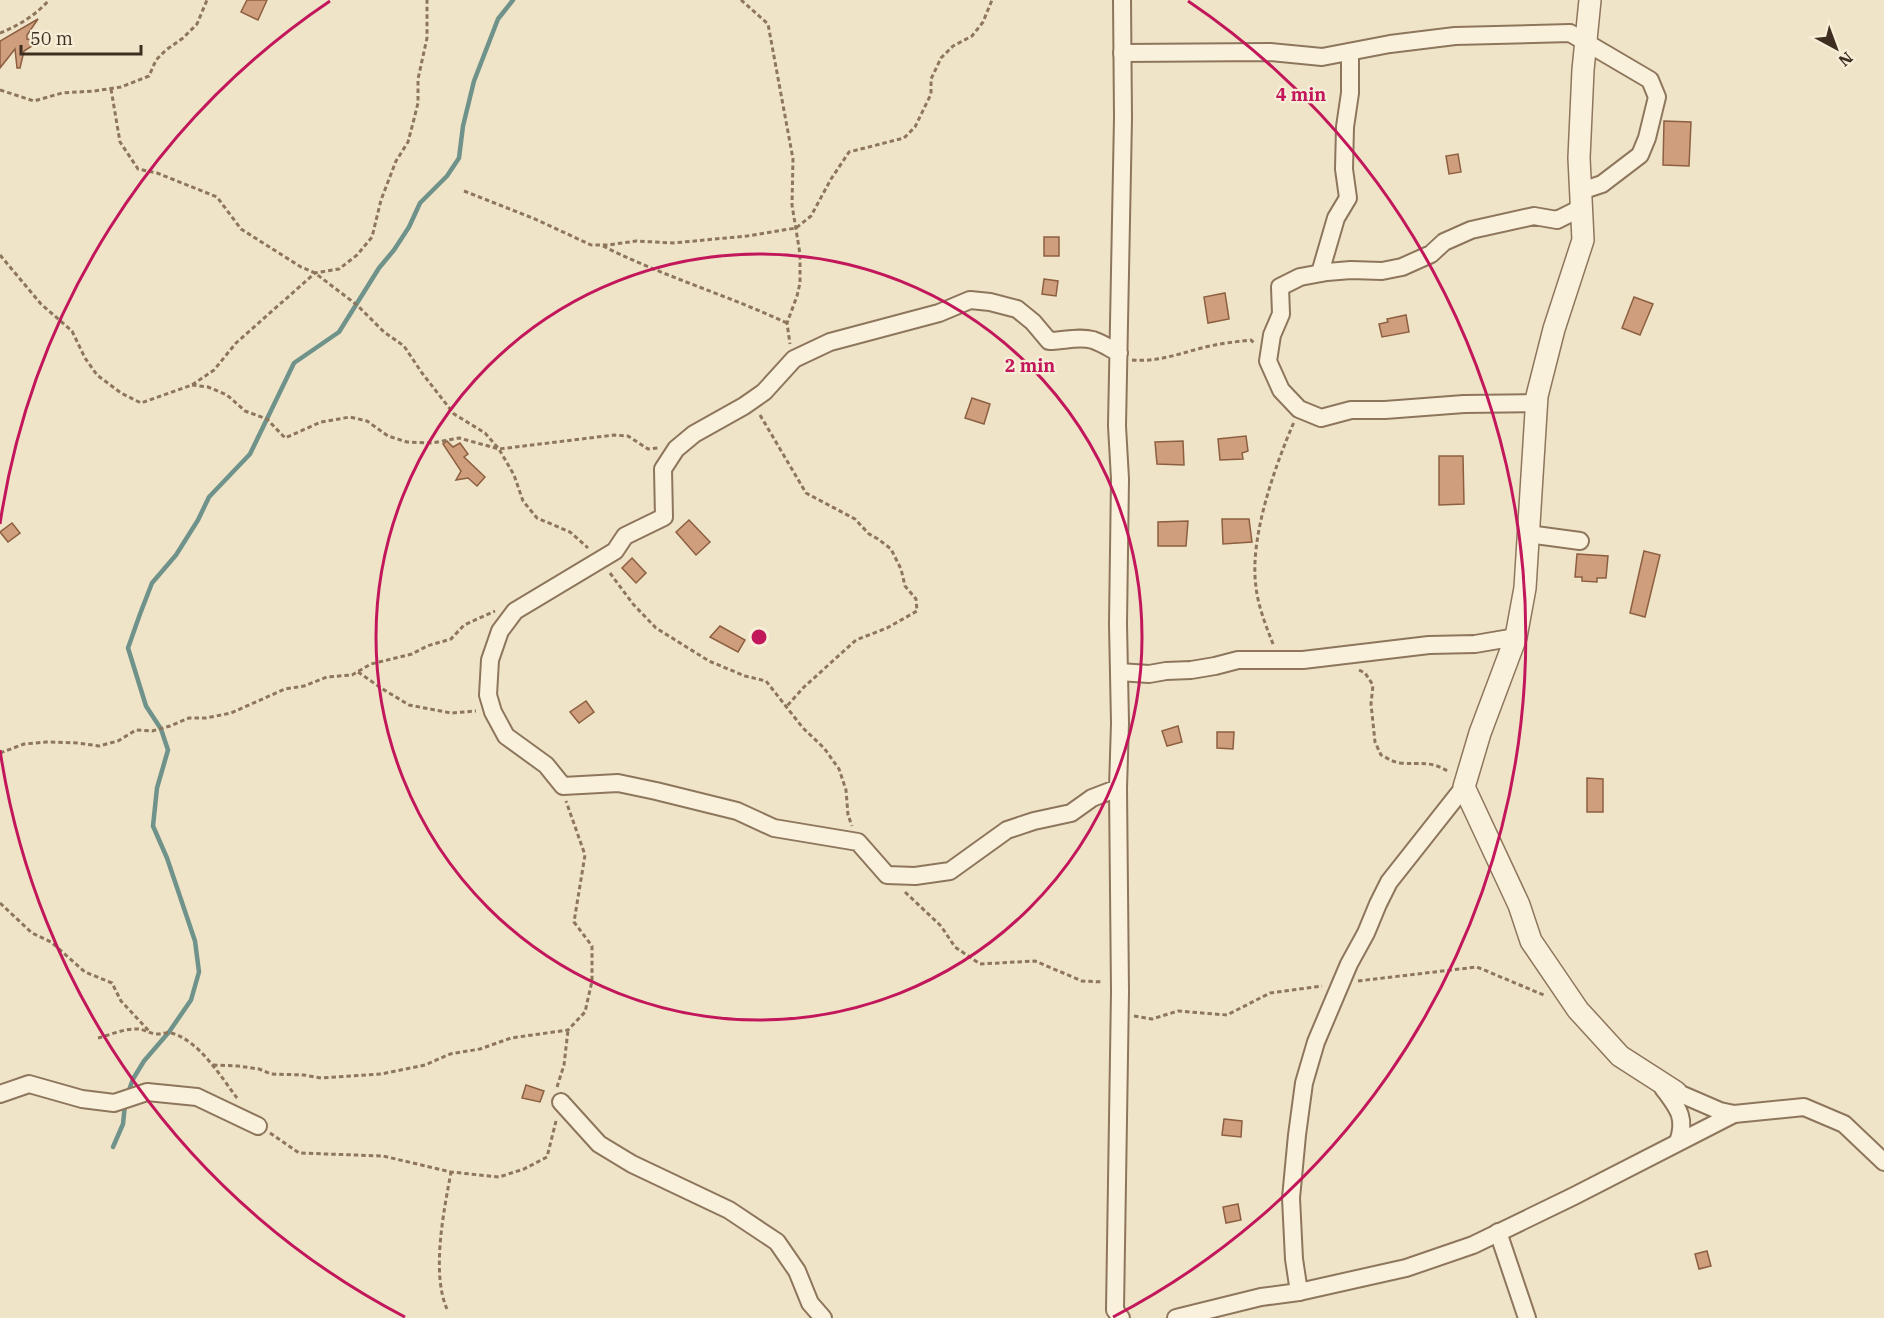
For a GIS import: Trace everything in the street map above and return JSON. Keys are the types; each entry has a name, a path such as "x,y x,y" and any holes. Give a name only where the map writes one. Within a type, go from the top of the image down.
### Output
{"street":[{"path":"1121,1318 1115,1310 1120,992 1118,523 1120,479 1117,426 1123,118 1122,0"},
{"path":"1299,1292 1294,1259 1291,1198 1296,1136 1304,1083 1316,1042 1349,964 1389,882 1464,787 1480,733 1516,637 1525,588 1536,403 1554,328 1583,240 1579,158 1583,70 1590,0"},
{"path":"1122,53 1270,52 1322,57 1390,44 1455,36 1570,33 1650,80 1658,97 1641,155 1557,220 1534,216 1471,230 1444,242 1431,254 1402,267 1382,271 1351,270 1320,273 1300,277 1280,287 1281,314 1272,335 1268,361 1281,390 1299,410 1321,418 1351,410 1536,403"},
{"path":"1320,273 1336,218 1348,198 1344,169 1345,127 1350,93 1350,52"},
{"path":"1118,788 1092,798 1071,813 1007,830 950,871 915,876 887,875 858,842 774,828 737,811 657,790 618,783 563,786 546,765 506,736 493,712 488,695 490,660 500,631 514,611 615,551 625,536 664,517 663,469 676,449 694,434 764,392 794,359 830,342 939,313 970,300 1017,309 1033,322 1049,341 1078,338 1093,340 1119,353"},
{"path":"1528,534 1580,541"},
{"path":"1119,672 1149,674 1191,670 1238,660 1303,660 1429,645 1475,644 1516,637"},
{"path":"1464,787 1519,905 1531,941 1578,1010 1620,1056 1676,1092 1720,1111 1734,1114 1804,1107 1844,1124 1884,1162"},
{"path":"1657,1080 1680,1111 1683,1129 1678,1142"},
{"path":"0,1094 29,1084 81,1099 114,1103 147,1092 197,1096 258,1126"},
{"path":"561,1102 599,1144 632,1164 729,1210 777,1242 797,1271 810,1303 823,1318"},
{"path":"1176,1318 1261,1297 1299,1292 1406,1269 1473,1245 1734,1114"},
{"path":"1498,1232 1527,1318"}],"path":[{"path":"0,33 33,15 49,0"},
{"path":"0,90 34,101 62,93 121,87 149,76 156,60 196,24 207,0"},
{"path":"0,255 41,304 72,332 97,375 121,393 141,403 192,385 214,370 236,343 315,273 339,269 357,255 372,237 381,200 396,161 408,142 418,102 418,79 427,38 427,0"},
{"path":"741,0 768,24 793,159 792,205 800,254 800,283 787,323 794,359"},
{"path":"464,191 535,219 591,245 636,241 673,243 757,235 796,228 811,216 831,178 849,152 904,138 915,127 931,94 931,79 941,58 953,46 972,36 992,0"},
{"path":"111,89 120,142 138,169 157,173 217,197 241,229 301,267 315,273 357,305 384,332 404,346 454,414 485,433 499,449 514,475 523,501 537,518 570,532 600,560 633,604 656,628 709,661 745,676 766,681 803,728 824,748 839,769 846,790 848,815 858,842"},
{"path":"602,245 636,262 787,323"},
{"path":"1119,353 1132,360 1148,361 1220,344 1251,340 1268,361"},
{"path":"192,385 208,387 227,395 244,411 267,419 285,438 321,422 350,417 367,421 388,436 407,442 432,443 459,438 499,449 614,435 628,436 648,449 681,445"},
{"path":"752,400 806,493 855,519 869,534 891,549 905,586 916,599 917,611 887,628 856,640 804,687 786,707"},
{"path":"1280,660 1264,623 1256,587 1255,558 1274,472 1299,410"},
{"path":"0,753 24,744 47,742 99,746 118,741 136,730 152,730 189,718 206,718 231,713 285,689 304,686 327,677 352,675 371,664 412,654 427,646 451,639 464,625 493,611 514,611"},
{"path":"1339,655 1350,666 1365,673 1372,685 1371,704 1375,742 1381,755 1398,763 1425,762 1440,766 1459,779 1464,787"},
{"path":"358,672 409,705 451,713 493,712"},
{"path":"258,1126 299,1152 383,1156 451,1172 499,1177 524,1169 547,1157 561,1102 555,1093 564,1065 568,1030 585,1012 592,981 592,946 574,922 585,855 567,806 563,786"},
{"path":"887,875 941,926 955,947 980,964 1035,961 1082,981 1101,981 1120,992"},
{"path":"0,903 32,933 51,942 85,972 112,983 121,1001 150,1032"},
{"path":"98,1038 134,1028 156,1034 169,1032 186,1040 213,1065 240,1102"},
{"path":"213,1065 260,1069 271,1074 321,1078 381,1074 424,1065 450,1054 480,1049 511,1038 568,1030"},
{"path":"447,1309 443,1301 439,1267 445,1203 451,1172"}],"building":[{"path":"247,0 267,0 258,20 241,12"},
{"path":"38,19 27,35 27,39 40,41 24,51 20,68 17,68 15,49 0,68 0,41"},
{"path":"1664,121 1691,122 1689,166 1663,165"},
{"path":"1458,154 1461,172 1449,174 1446,156"},
{"path":"1044,237 1059,237 1059,256 1044,256"},
{"path":"1044,279 1058,281 1056,296 1042,294"},
{"path":"1225,293 1229,319 1208,323 1204,297"},
{"path":"1634,297 1653,304 1640,335 1622,328"},
{"path":"1406,315 1409,332 1382,337 1379,324 1388,322 1387,319"},
{"path":"972,398 990,404 984,424 965,418"},
{"path":"1246,436 1248,451 1242,453 1243,459 1220,460 1218,439"},
{"path":"447,441 453,447 460,443 468,454 464,457 485,477 477,486 468,478 456,480 461,471 443,444"},
{"path":"1183,441 1184,465 1157,464 1155,442"},
{"path":"1439,456 1463,456 1464,504 1439,505"},
{"path":"1222,519 1249,519 1252,542 1223,544"},
{"path":"689,520 710,542 696,555 676,532"},
{"path":"1188,521 1186,546 1158,546 1158,522"},
{"path":"12,523 20,533 8,542 0,532"},
{"path":"1644,551 1660,555 1645,617 1630,613"},
{"path":"1577,554 1608,556 1606,578 1597,578 1597,582 1582,581 1582,577 1575,577"},
{"path":"632,558 646,573 636,583 622,568"},
{"path":"720,626 745,640 738,652 710,637"},
{"path":"586,701 594,712 579,723 570,712"},
{"path":"1178,726 1182,742 1167,746 1162,731"},
{"path":"1217,732 1234,732 1233,749 1217,748"},
{"path":"1587,778 1603,779 1603,812 1587,812"},
{"path":"526,1085 544,1091 540,1102 522,1098"},
{"path":"1224,1119 1242,1121 1241,1137 1222,1135"},
{"path":"1238,1204 1241,1220 1226,1223 1223,1207"},
{"path":"1707,1251 1711,1266 1699,1269 1695,1254"}],"waterway":[{"path":"128,1093 144,1061 169,1032 191,1000 199,972 195,941 167,858 153,826 157,788 168,750 161,729 146,706 128,648 152,583 176,555 198,520 209,497 250,454 294,363 339,332 379,268 409,227 420,203 447,176 459,158 463,126 474,81 498,19 513,0"},
{"path":"113,1147 123,1124 125,1104"}]}
